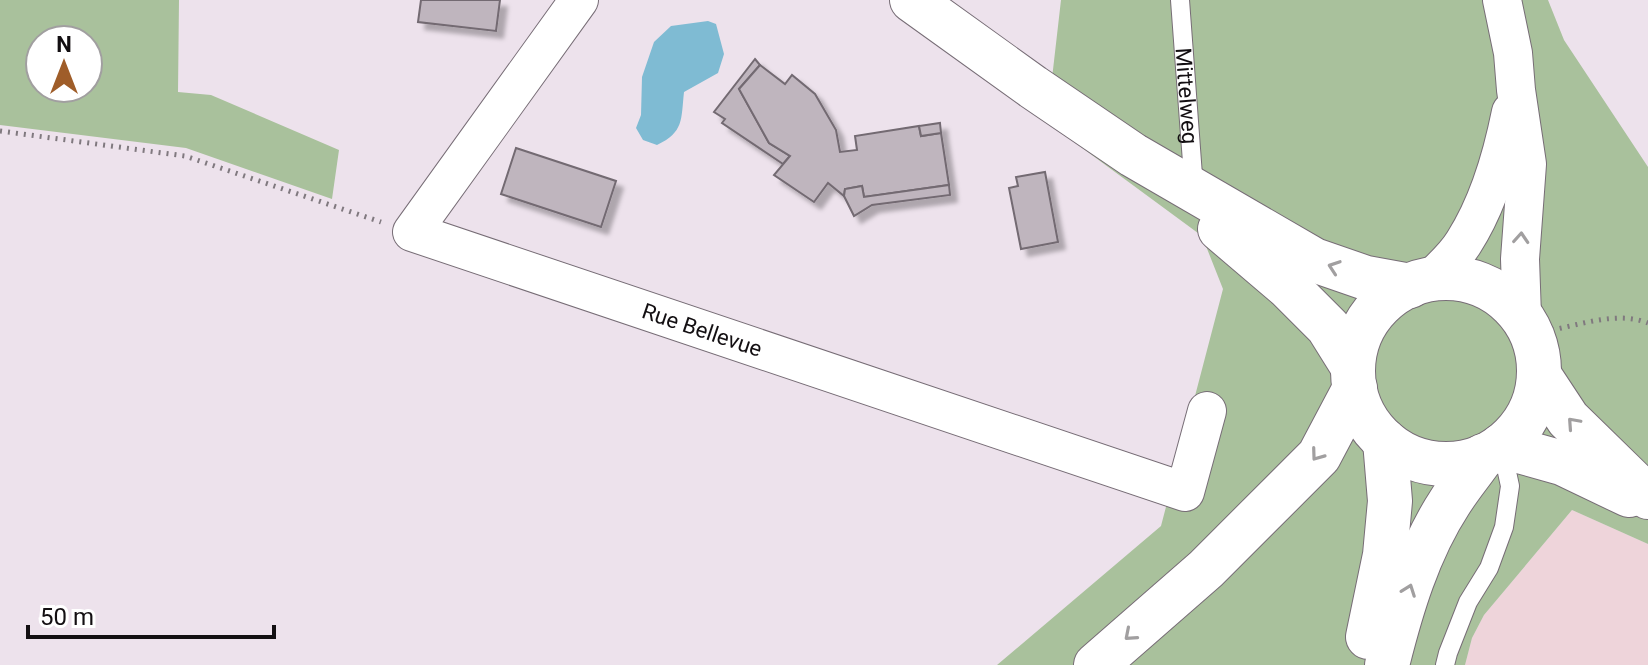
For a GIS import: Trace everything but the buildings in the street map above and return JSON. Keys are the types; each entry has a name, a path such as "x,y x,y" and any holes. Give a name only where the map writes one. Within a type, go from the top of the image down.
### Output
{"main road":[{"path":"912,0 1133,155 1314,260 1366,278 1420,283"},
{"path":"955,0 1033,87"},
{"path":"1133,155 1288,287 1328,327 1354,377 1361,407 1371,426 1385,441 1403,453 1422,461 1463,462 1492,451 1515,436 1537,392 1531,342"},
{"path":"1096,665 1206,569 1319,456 1354,377 1356,349 1362,331 1371,316 1395,293 1420,283 1450,278 1471,281 1508,301 1568,419 1648,497"},
{"path":"1362,665 1385,555 1390,501 1385,441"},
{"path":"1492,451 1562,463 1648,505"},
{"path":"1387,665 1397,622 1420,559 1449,504 1492,451"}],"street":[{"path":"412,232 579,0"},
{"path":"1502,0 1513,53 1527,164 1520,259 1531,342"},
{"path":"1420,283 1450,260 1464,242 1492,187 1516,90"},
{"name":"Rue Bellevue","path":"412,232 1185,492 1207,411"}],"lane":[{"name":"Mittelweg","path":"1180,0 1194,190"},
{"path":"1445,665 1468,602 1489,568 1504,527 1510,486 1492,451"}],"path":[{"path":"0,131 185,156 412,232"},
{"path":"1531,342 1599,320 1635,318 1648,323"}],"shaded area":[{"path":"1572,510 1648,544 1648,665 1465,665 1472,638 1484,615"}],"green space":[{"path":"0,0 179,0 178,92 211,95 339,150 332,199 186,148 0,125"},
{"path":"1061,0 1548,0 1564,40 1648,167 1648,544 1572,510 1484,615 1472,638 1465,665 997,665 1161,526 1223,289 1202,236 1047,122"}],"water":[{"path":"708,21 716,24 724,54 718,73 684,92 680,124 672,135 657,145 643,140 636,128 641,115 642,77 654,42 671,26"}]}
